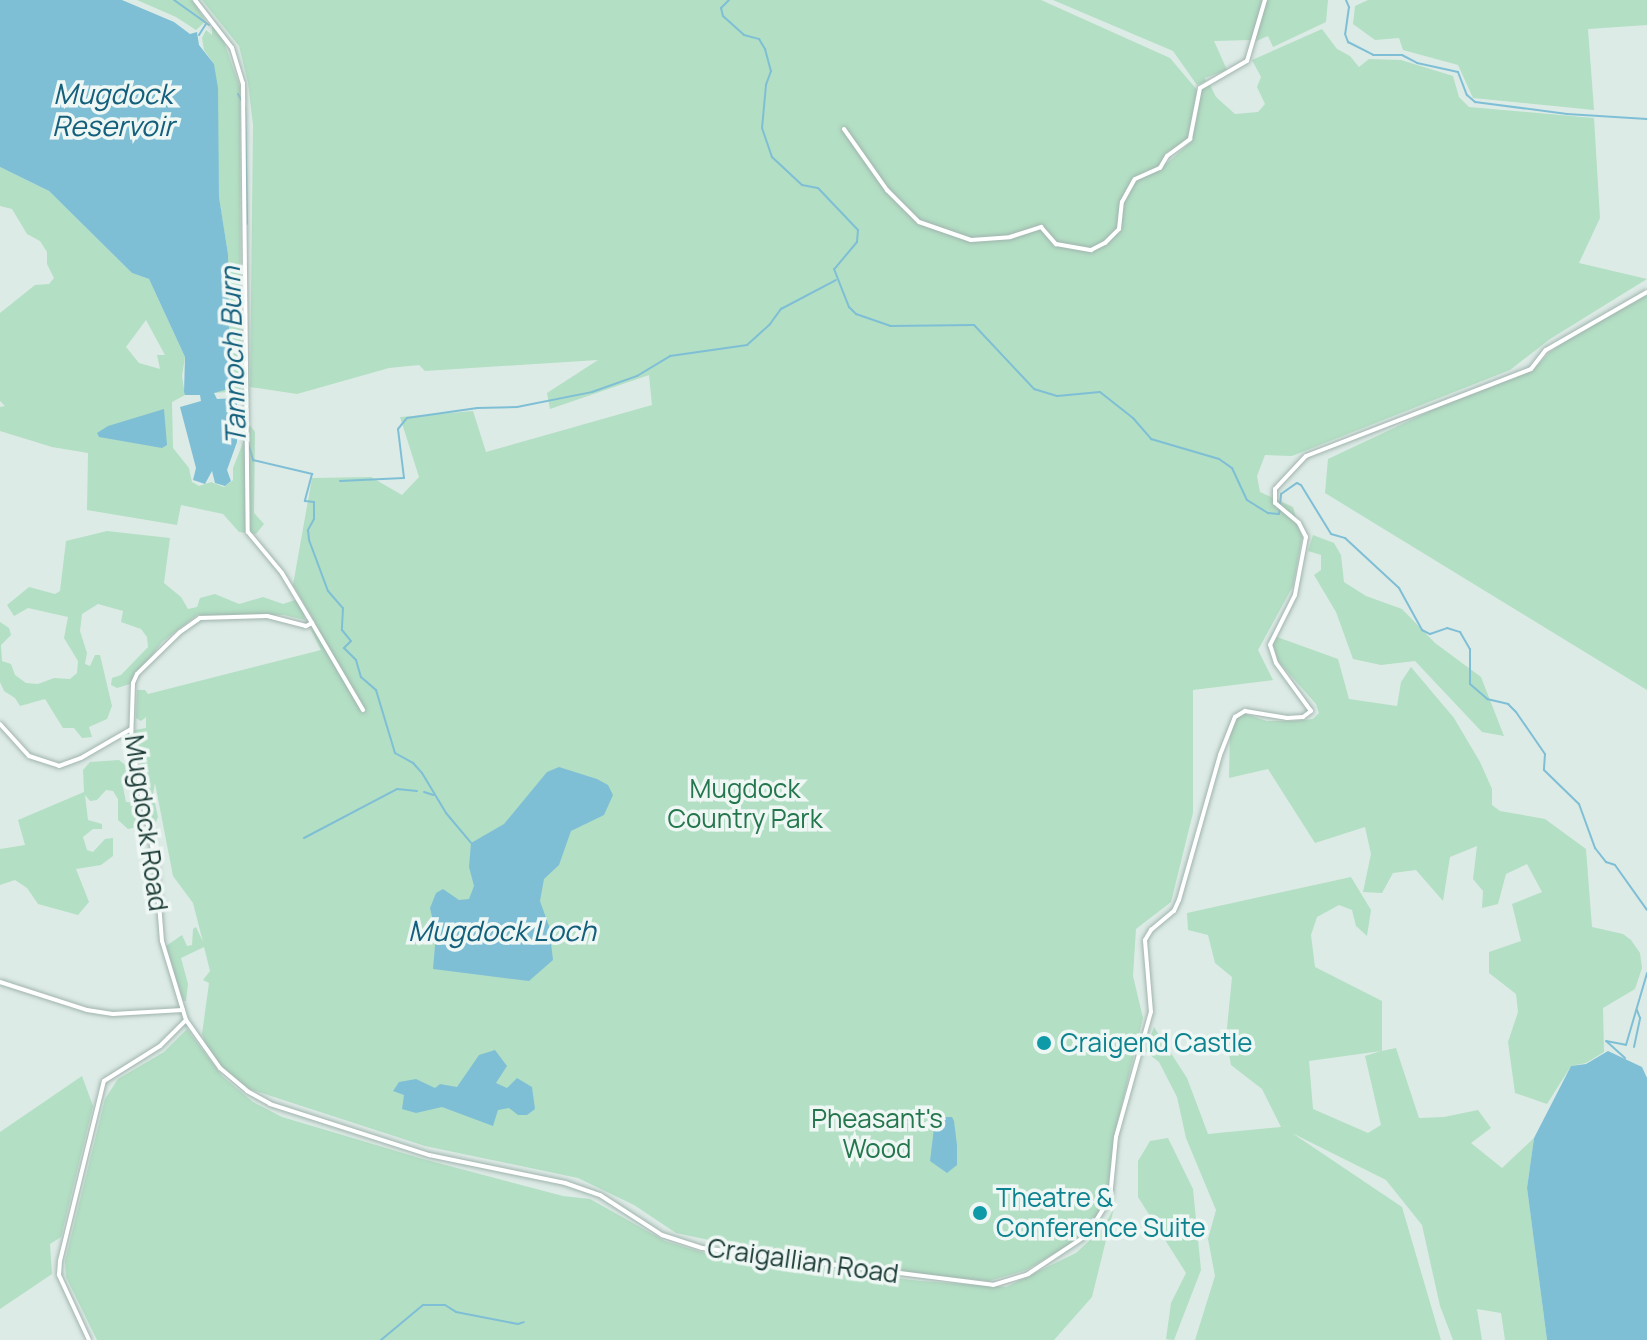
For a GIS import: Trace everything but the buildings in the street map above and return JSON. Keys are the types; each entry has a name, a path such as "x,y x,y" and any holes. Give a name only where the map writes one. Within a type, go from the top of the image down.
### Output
{"street":[{"path":"195,0 232,48 243,83 247,525 251,538 282,573 363,710"},
{"path":"844,129 887,190 919,222 971,240 1010,237 1041,227 1056,244 1091,250 1105,243 1119,229 1122,202 1135,179 1160,168 1167,156 1190,139 1200,88 1247,61 1265,0"},
{"name":"Craigallian Road","path":"183,1010 186,1020 220,1068 247,1091 270,1104 429,1155 565,1183 600,1195 681,1242 722,1252 920,1278 1001,1284 1028,1274 1087,1235 1106,1208 1114,1184 1116,1137 1151,1012 1145,940 1151,930 1174,911 1189,871 1220,755 1235,717 1245,711 1287,718 1303,717 1311,711 1276,663 1270,645 1274,631 1295,595 1305,551 1305,530 1277,505 1273,498 1275,489 1306,456 1531,369 1546,350 1647,292"},
{"name":"Mugdock Road","path":"183,1010 162,941 156,865 131,742 131,694 137,674 192,623 210,616 267,616 306,626 312,623"},
{"path":"0,724 30,756 59,766 81,758 131,729"},
{"path":"121,736 131,742"},
{"path":"0,982 87,1010 113,1014 183,1010"},
{"path":"89,1340 59,1275 104,1081 160,1046 186,1020"}],"green space":[{"path":"137,0 192,0 206,21 196,30 176,17"},
{"name":"Mugdock Country Park","path":"202,0 1041,0 1170,58 1197,90 1187,142 1167,152 1163,161 1167,163 1191,142 1202,89 1210,85 1216,97 1235,114 1258,112 1265,104 1257,87 1261,77 1252,60 1322,29 1337,49 1350,56 1359,67 1369,59 1401,60 1453,76 1459,97 1469,107 1594,118 1600,218 1579,263 1647,279 1550,339 1510,370 1292,456 1265,455 1257,476 1260,492 1293,507 1302,537 1293,586 1258,650 1273,680 1193,690 1193,813 1171,902 1136,929 1133,976 1143,1018 1114,1137 1108,1191 1098,1216 1074,1242 1026,1270 989,1281 911,1274 784,1256 676,1233 634,1205 578,1178 425,1146 249,1089 221,1066 206,1045 202,1034 209,983 203,980 210,971 204,947 181,958 188,984 186,1001 183,1001 166,946 182,935 187,946 192,945 193,929 196,927 203,942 193,903 173,876 155,783 153,794 158,817 155,824 149,819 135,742 135,730 146,728 146,717 141,721 136,718 137,690 145,690 148,694 321,650 311,630 316,624 293,585 312,478 371,477 402,495 419,477 400,417 473,411 486,452 652,405 649,375 550,409 547,393 598,360 425,371 419,365 389,368 297,394 250,387 253,125 248,83 239,46"},
{"path":"1053,0 1263,0 1251,40 1214,41 1227,70 1205,78 1206,81 1197,85 1173,51"},
{"path":"1267,0 1328,0 1326,22 1273,47 1268,36 1254,42"},
{"path":"1368,0 1647,0 1647,25 1588,29 1594,110 1473,98 1458,65 1403,50 1399,38 1375,40 1353,24 1355,6"},
{"path":"212,26 224,42 240,87 241,391 214,393 227,318 228,254 219,198 214,64 204,50 202,38 206,30 212,35"},
{"path":"0,167 49,191 132,273 149,279 185,357 182,376 185,395 172,402 173,448 189,468 192,482 199,486 211,482 224,487 233,480 233,468 250,425 255,432 254,513 264,524 256,534 239,532 223,514 181,505 177,525 87,510 88,453 52,447 0,431 0,407 5,406 0,401 0,313 35,285 49,284 54,278 47,264 47,252 40,241 27,234 12,209 0,206","holes":["146,320 165,355 157,355 160,369 139,363 126,347"]},
{"path":"1647,295 1647,690 1325,493 1328,459 1447,403 1533,370 1550,352 1576,334"},
{"path":"107,531 170,538 164,583 181,597 188,609 197,607 200,598 215,594 239,604 263,597 283,604 295,600 304,611 305,620 284,615 197,615 162,642 130,684 117,688 111,685 112,678 121,675 148,647 147,637 141,629 121,622 123,611 98,604 82,614 80,631 87,653 85,664 90,666 95,655 100,655 112,706 107,719 89,727 92,737 82,738 74,728 63,728 45,699 20,706 15,698 4,691 0,682 0,622 9,628 11,635 1,645 2,661 11,664 15,675 26,683 38,684 54,678 70,679 77,673 78,661 64,638 68,617 28,608 14,616 7,605 29,587 55,594 60,591 66,541"},
{"path":"1313,535 1334,543 1341,555 1344,582 1366,596 1402,609 1435,643 1481,677 1504,736 1482,732 1415,661 1381,665 1353,659 1336,612 1314,575 1321,570 1321,555 1308,551"},
{"path":"1277,637 1338,659 1349,699 1397,706 1401,682 1411,667 1454,718 1480,762 1492,789 1492,805 1500,811 1545,819 1586,849 1592,927 1623,934 1631,940 1640,953 1642,968 1635,989 1603,1008 1604,1052 1586,1063 1571,1066 1547,1104 1515,1093 1508,1042 1518,1012 1516,994 1489,973 1489,952 1521,941 1512,904 1542,892 1527,864 1506,874 1498,904 1482,908 1483,891 1473,879 1477,846 1450,857 1443,901 1416,870 1393,873 1382,893 1363,892 1371,854 1365,827 1315,843 1268,769 1229,778 1230,730 1236,716 1242,713 1267,721 1293,721 1313,719 1319,713 1316,704 1277,660 1273,643"},
{"path":"119,760 128,767 130,779 123,787 126,802 138,803 142,826 128,829 118,820 118,799 113,791 106,790 97,800 90,801 85,795 88,820 102,824 102,829 93,829 83,837 87,850 93,852 105,839 113,838 113,856 101,865 76,869 89,902 78,915 38,904 27,888 15,880 0,885 0,849 25,845 18,820 84,792 83,770 90,762"},
{"path":"1351,877 1371,910 1367,936 1356,926 1352,910 1339,905 1317,917 1311,935 1315,967 1382,1001 1382,1051 1396,1048 1419,1118 1478,1110 1491,1128 1471,1143 1502,1168 1534,1138 1527,1188 1547,1340 1505,1340 1501,1313 1477,1309 1482,1340 1453,1340 1440,1306 1422,1225 1386,1180 1292,1133 1402,1207 1441,1340 1195,1340 1215,1276 1208,1239 1216,1210 1186,1138 1177,1097 1159,1062 1145,1051 1154,1027 1187,1078 1208,1134 1281,1127 1262,1089 1231,1065 1226,1038 1232,977 1215,963 1208,935 1188,930 1187,913","holes":["1381,1051 1365,1056 1381,1125 1368,1133 1313,1109 1309,1061"]},
{"path":"187,1029 222,1076 253,1102 282,1117 423,1159 563,1196 590,1199 665,1241 704,1253 920,1281 1006,1287 1076,1253 1103,1228 1114,1208 1092,1297 1054,1340 97,1340 66,1277 65,1261 105,1099 118,1079 164,1052"},
{"path":"82,1076 93,1106 61,1237 50,1244 52,1274 0,1309 0,1132"},
{"path":"1168,1138 1193,1189 1201,1270 1174,1340 1166,1339 1171,1303 1186,1273 1138,1197 1138,1161 1150,1141"}],"water":[{"name":"Mugdock Reservoir","path":"0,0 122,0 174,22 190,34 197,32 199,45 214,64 218,88 219,197 228,254 230,383 228,389 214,393 217,399 237,398 237,442 227,470 231,481 225,486 215,483 212,471 205,484 193,480 196,468 180,407 201,401 200,395 185,395 185,357 149,279 132,273 49,191 0,167"},
{"path":"164,409 167,445 162,448 99,437 97,433 108,426"},
{"name":"Mugdock Loch","path":"559,767 597,779 608,785 613,795 604,815 571,831 559,865 544,879 540,901 549,926 553,960 529,981 433,969 436,934 430,908 436,893 443,889 459,900 469,899 474,886 469,867 471,843 504,824 547,772"},
{"path":"495,1050 507,1066 496,1083 507,1088 517,1078 532,1087 535,1109 527,1115 518,1115 509,1108 498,1110 493,1126 442,1107 416,1113 402,1109 404,1095 393,1091 399,1082 416,1079 435,1088 440,1084 457,1087 479,1055"},
{"path":"1608,1051 1642,1067 1647,1078 1647,1340 1547,1340 1527,1188 1534,1138 1571,1066 1586,1064"},
{"path":"942,1117 952,1117 957,1145 957,1165 947,1173 930,1161 934,1128"}],"waterway":[{"name":"Tannoch Burn","path":"174,0 209,25"},
{"path":"729,0 721,8 723,16 744,35 759,39 765,49 771,71 766,85 762,128 772,157 802,185 818,188 858,230 857,242 834,269 849,307 856,314 890,326 974,325 1034,389 1057,396 1100,392 1133,418 1151,439 1219,459 1232,468 1247,500 1268,513 1279,514 1281,494 1297,483 1301,485 1331,534 1345,538 1399,588 1422,630 1430,634 1447,628 1460,632 1470,649 1470,684 1487,699 1508,704 1516,712 1545,754 1544,770 1579,804 1595,848 1606,862 1615,865 1647,910"},
{"path":"1346,0 1349,7 1345,34 1348,42 1373,55 1402,55 1417,63 1458,72 1467,95 1475,102 1567,114 1647,119"},
{"path":"199,35 206,24"},
{"name":"Tannoch Burn","path":"238,94 242,101"},
{"name":"Tannoch Burn","path":"245,106 247,224"},
{"path":"340,481 404,478 398,429 407,418 477,408 517,407 592,392 637,376 670,356 747,345 781,309 836,280"},
{"name":"Tannoch Burn","path":"249,446 253,460 312,474 305,501 314,502 309,540 328,591 343,608 342,630 351,641 344,648 356,660 361,677 376,690 395,753 413,763 422,773 446,813 471,843"},
{"path":"304,838 397,789 417,791"},
{"path":"424,792 434,795"},
{"path":"1625,1058 1606,1041 1626,1045 1647,973"},
{"path":"1634,1047 1640,1018 1637,1010"},
{"path":"381,1340 423,1305 445,1305 456,1312 518,1324 524,1322"}],"place":[{"name":"Craigend Castle","path":"1044,1043"},
{"name":"Theatre & Conference Suite","path":"980,1213"}],"park label":[{"name":"Pheasant's Wood","path":"877,1134"}]}
